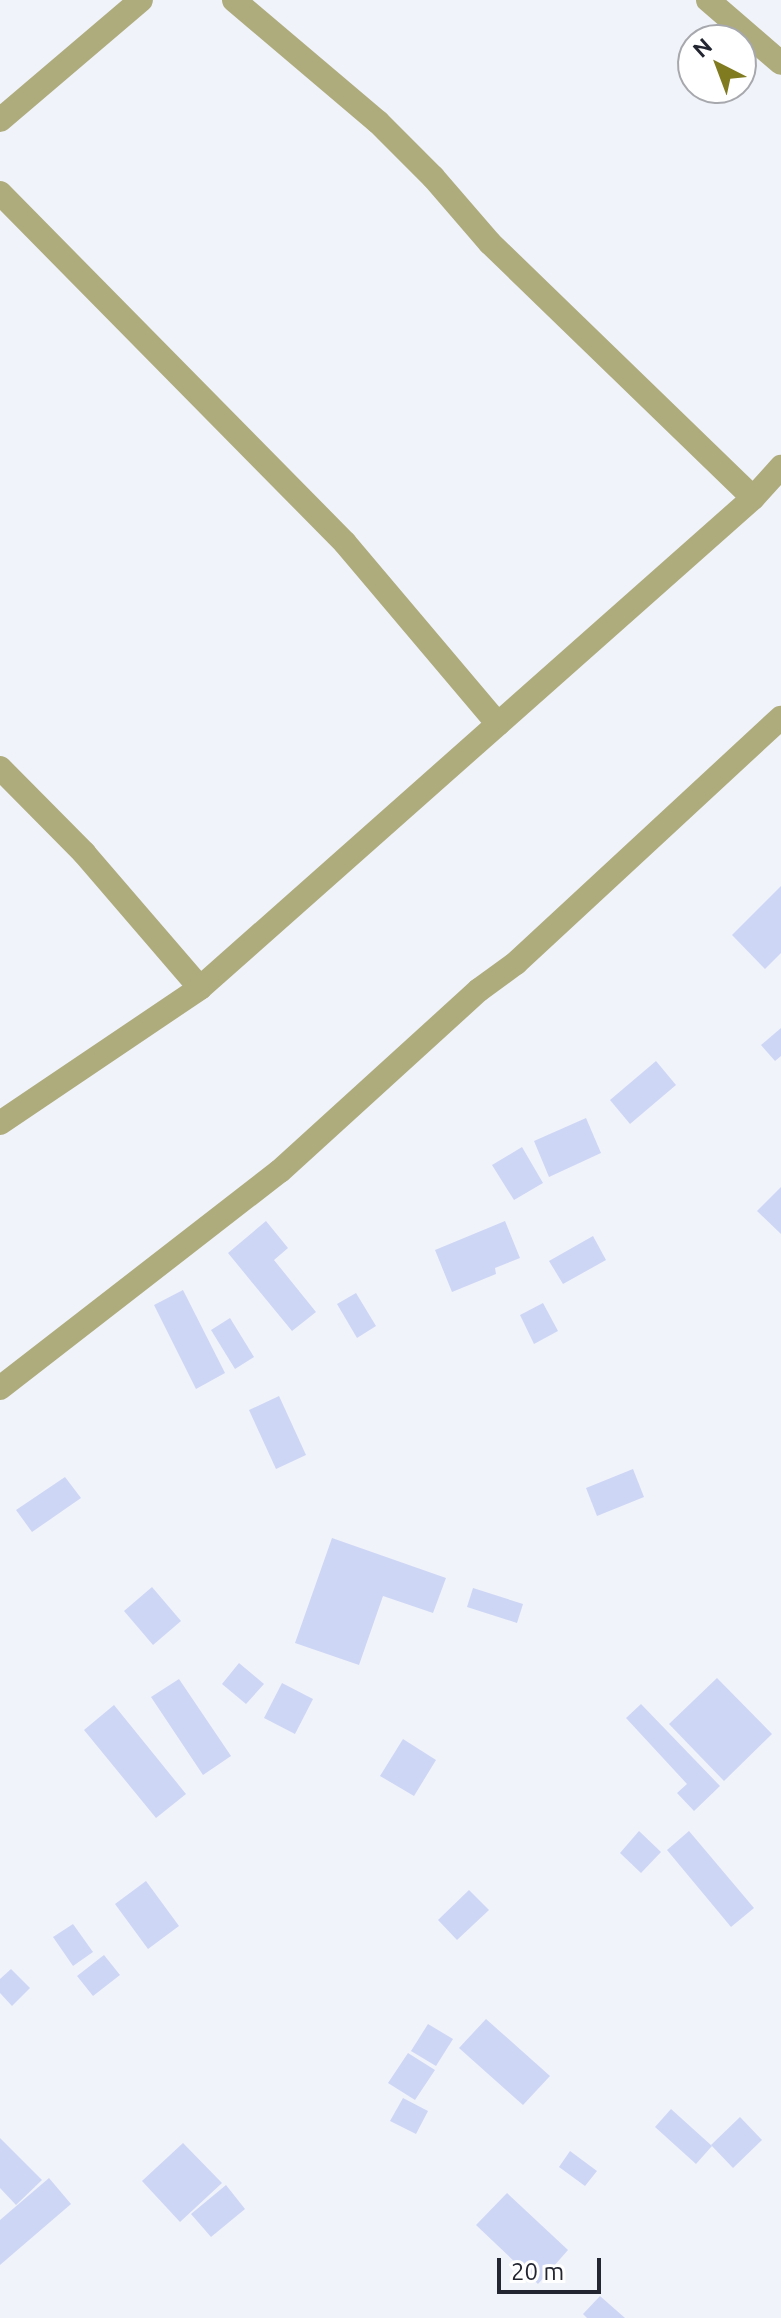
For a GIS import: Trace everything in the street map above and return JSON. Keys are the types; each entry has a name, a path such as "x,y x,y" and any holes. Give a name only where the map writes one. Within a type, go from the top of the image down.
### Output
{"street":[{"path":"0,120 141,0"},
{"path":"234,0 378,122 433,177 490,243 753,498"},
{"path":"708,0 781,63"},
{"path":"0,193 345,543 498,724"},
{"path":"0,1123 200,988 753,498 781,467"},
{"path":"0,1388 280,1171 479,990 516,963 781,718"},
{"path":"0,768 84,853 200,988"}],"building":[{"path":"781,886 781,953 765,969 732,935"},
{"path":"781,1028 781,1056 775,1061 761,1045"},
{"path":"656,1061 676,1085 630,1124 610,1100"},
{"path":"586,1118 601,1153 549,1177 534,1141"},
{"path":"522,1147 543,1183 514,1200 492,1165"},
{"path":"781,1187 781,1234 757,1211"},
{"path":"266,1221 288,1248 274,1260 316,1312 292,1331 228,1253"},
{"path":"505,1221 520,1258 495,1268 496,1274 452,1292 435,1250"},
{"path":"593,1236 606,1260 563,1284 549,1261"},
{"path":"183,1290 225,1373 196,1389 154,1305"},
{"path":"356,1293 376,1326 357,1338 337,1304"},
{"path":"543,1303 558,1331 534,1344 520,1315"},
{"path":"230,1318 254,1357 235,1369 211,1330"},
{"path":"279,1396 306,1455 276,1469 249,1410"},
{"path":"633,1469 644,1497 597,1516 586,1488"},
{"path":"65,1477 81,1498 32,1532 16,1510"},
{"path":"332,1538 446,1578 433,1613 383,1596 359,1665 295,1643"},
{"path":"152,1587 181,1621 153,1645 124,1611"},
{"path":"473,1588 523,1604 517,1623 467,1607"},
{"path":"239,1663 264,1684 246,1704 222,1684"},
{"path":"717,1678 772,1734 724,1781 669,1724"},
{"path":"179,1679 231,1756 203,1775 151,1697"},
{"path":"282,1683 313,1699 295,1734 264,1718"},
{"path":"641,1704 720,1786 694,1811 677,1793 687,1784 626,1718"},
{"path":"114,1705 186,1794 156,1818 84,1730"},
{"path":"403,1739 436,1760 414,1796 380,1776"},
{"path":"639,1831 661,1852 641,1873 620,1853"},
{"path":"689,1831 754,1908 731,1927 667,1850"},
{"path":"146,1881 179,1926 148,1949 115,1904"},
{"path":"469,1890 489,1910 457,1940 438,1920"},
{"path":"73,1924 93,1952 73,1966 53,1937"},
{"path":"104,1955 120,1975 93,1996 77,1976"},
{"path":"11,1969 30,1988 12,2006 0,1993 0,1979"},
{"path":"486,2019 550,2076 523,2105 459,2048"},
{"path":"428,2024 453,2039 436,2066 411,2051"},
{"path":"408,2053 435,2070 415,2100 388,2083"},
{"path":"403,2098 428,2111 416,2134 390,2121"},
{"path":"671,2109 712,2146 696,2164 655,2127"},
{"path":"740,2117 762,2140 733,2168 711,2145"},
{"path":"0,2138 42,2180 16,2205 0,2188"},
{"path":"183,2143 222,2183 180,2222 142,2181"},
{"path":"570,2151 597,2171 585,2186 559,2167"},
{"path":"49,2178 71,2204 0,2265 0,2220"},
{"path":"226,2185 245,2209 211,2237 191,2214"},
{"path":"507,2193 568,2250 538,2284 476,2225"},
{"path":"600,2296 625,2318 587,2318 583,2314"}]}
